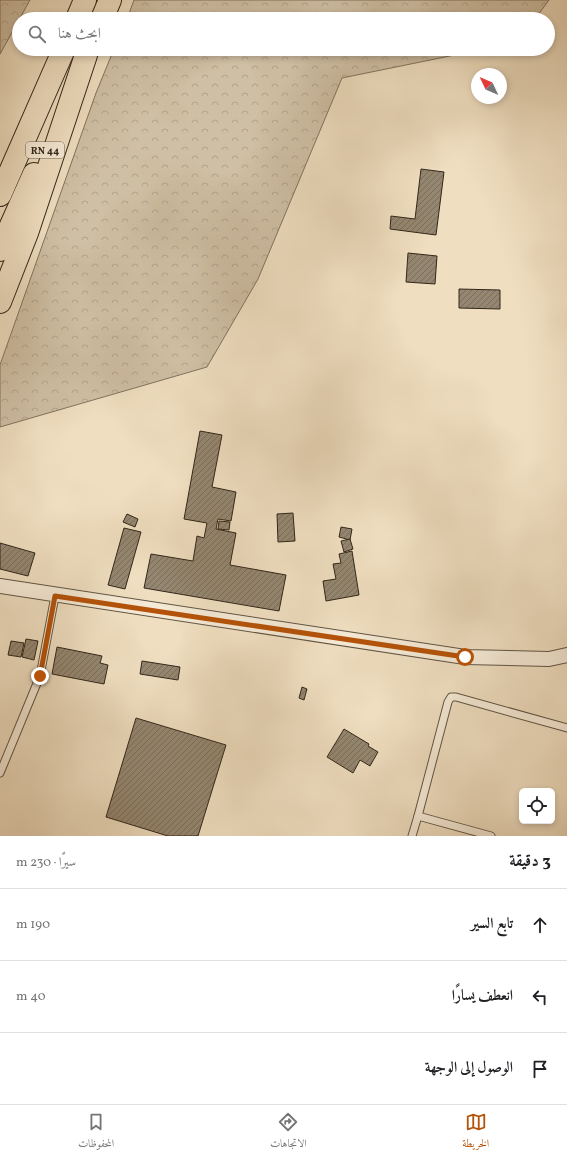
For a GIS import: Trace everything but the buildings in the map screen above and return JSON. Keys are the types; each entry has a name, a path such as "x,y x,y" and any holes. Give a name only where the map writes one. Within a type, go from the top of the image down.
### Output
{"highway":[{"path":"80,12 85,0"},
{"path":"105,12 110,0"},
{"path":"0,169 60,56"},
{"name":"RN 44","path":"0,195 61,56"},
{"name":"RN 44","path":"0,250 86,56"},
{"path":"0,302 27,232 87,56"}],"street":[{"path":"0,586 55,596 465,657 549,659 567,655"}],"lane":[{"path":"0,773 40,676 55,596"},
{"path":"412,836 448,702 451,697 456,697 567,728"},
{"path":"418,816 491,836"}],"green space":[{"path":"0,0 30,0 23,12 12,12 12,32 0,54"},
{"path":"134,0 549,0 540,12 130,12"},
{"path":"111,56 450,56 342,78 258,279 207,367 0,427 0,365 96,93"}],"route":[{"path":"40,676 55,596 465,657"}]}
